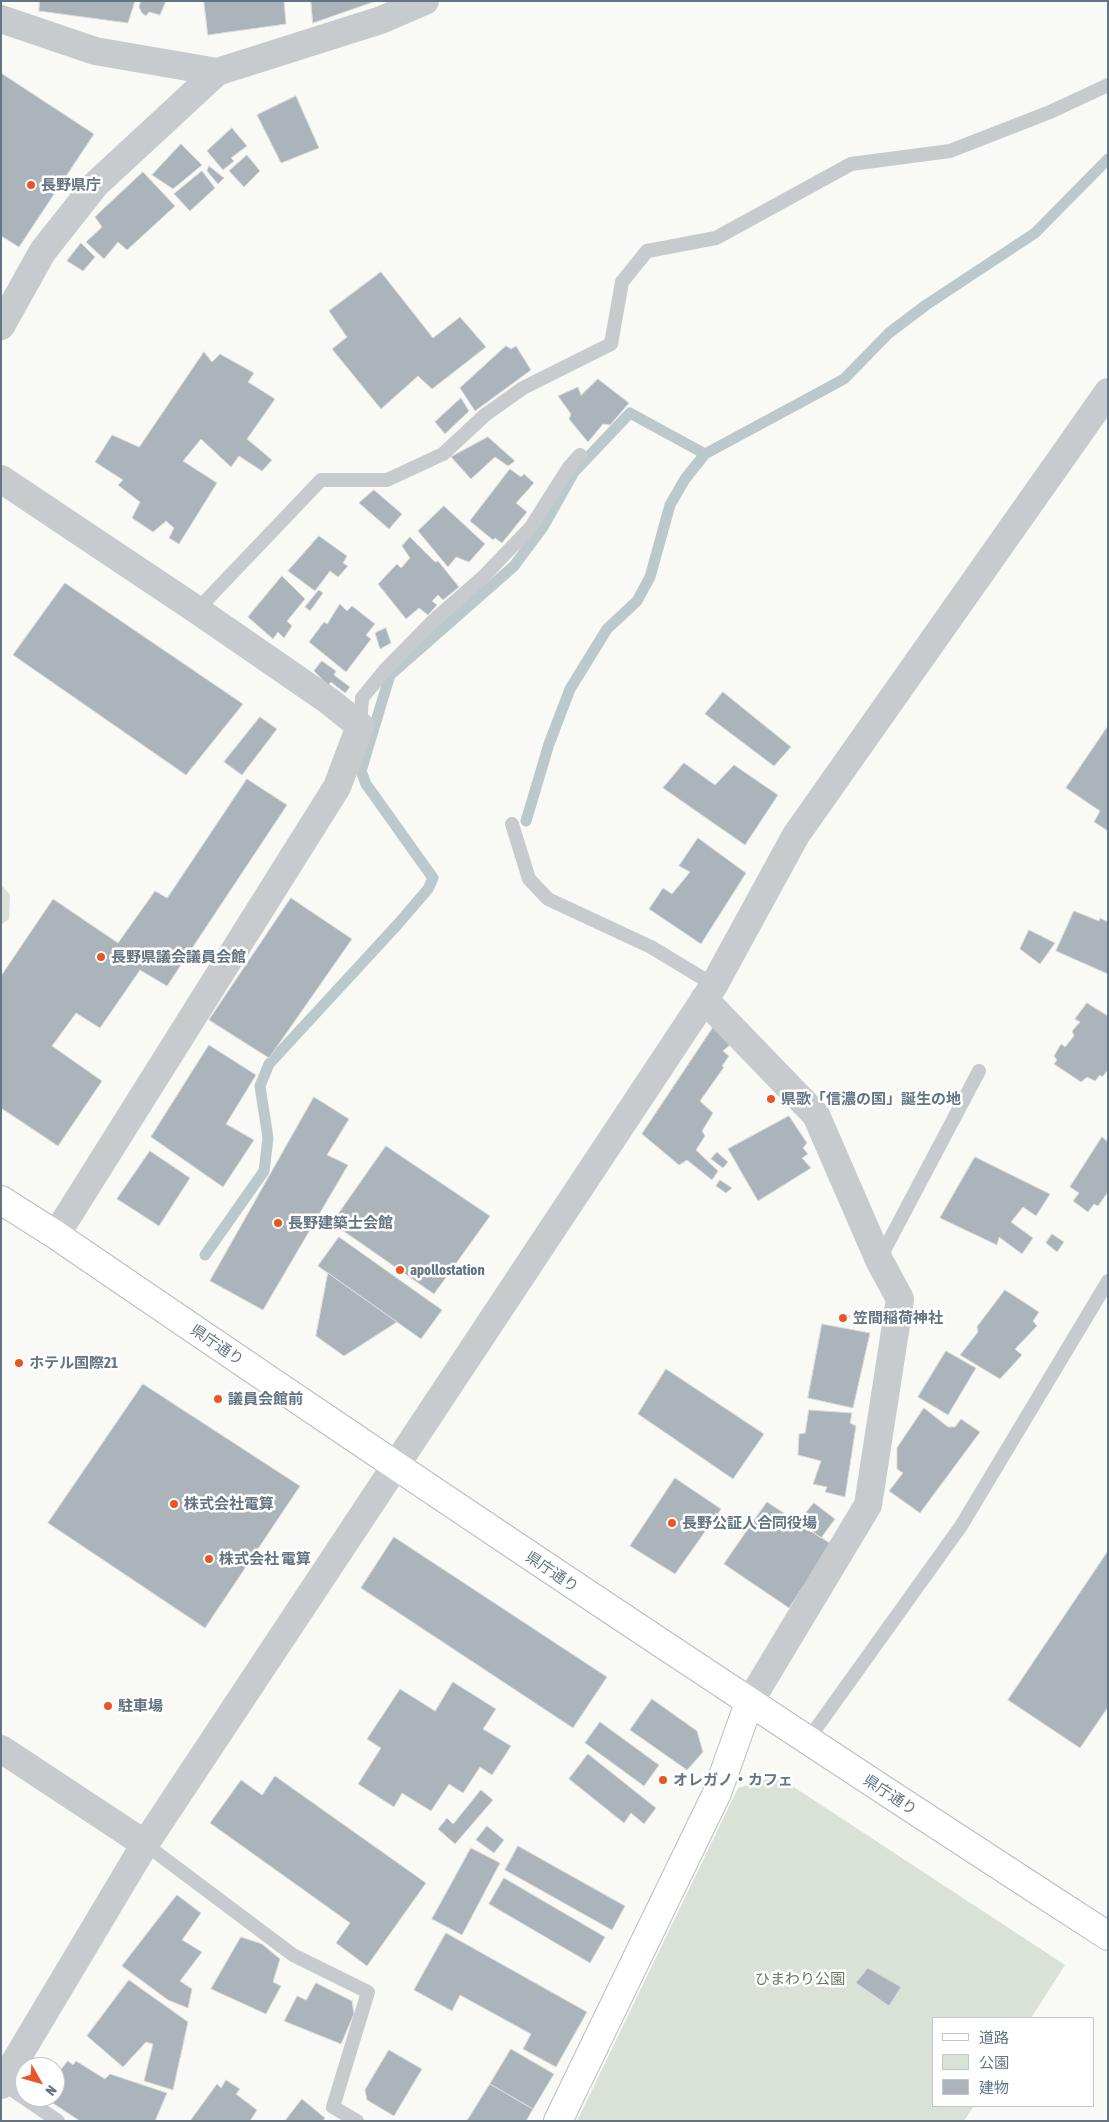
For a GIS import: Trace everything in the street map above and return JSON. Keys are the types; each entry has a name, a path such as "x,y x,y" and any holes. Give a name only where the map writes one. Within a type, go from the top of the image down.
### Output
{"main road":[{"name":"県庁通り","path":"1,1200 56,1235 396,1467 749,1703 1108,1936"},
{"path":"558,2121 717,1792 749,1703"}],"street":[{"path":"1,326 43,251 96,184 217,72 381,20 425,1"},
{"path":"1,18 95,51 217,72"},
{"path":"2,2084 145,1844 709,992 796,835 1108,392"},
{"path":"1,479 197,610 329,701 360,726 337,787 56,1235"},
{"path":"709,992 816,1115 879,1260 900,1299 868,1505 749,1703"},
{"path":"1,1749 145,1844"}],"lane":[{"path":"197,610 321,480 387,480 443,454 485,415 523,388 611,344 622,282 647,251 716,238 851,164 950,151 1050,112 1108,85"},
{"path":"360,726 362,698 385,670 434,620 483,577 531,528 569,467 580,455"},
{"path":"512,824 529,879 548,899 651,946 709,992"},
{"path":"879,1260 979,1071"},
{"path":"807,1741 961,1526 1108,1281"},
{"path":"145,1844 293,1955 368,1992 333,2107 357,2121"},
{"path":"2,2084 58,2121"}],"green space":[{"path":"1,884 10,895 9,919 1,925"},
{"name":"ひまわり公園","path":"777,1776 1065,1965 1032,2017 932,2017 932,2107 973,2107 964,2121 577,2121 738,1788"}],"building":[{"path":"40,1 135,1 128,23 39,11"},
{"path":"141,1 166,1 160,15 149,12 146,16 139,7"},
{"path":"204,1 284,1 286,24 208,35"},
{"path":"311,1 376,1 313,23"},
{"name":"長野県庁","path":"1,73 94,134 19,247 1,236"},
{"path":"296,96 319,148 281,163 257,115"},
{"path":"232,128 247,146 231,158 234,161 223,170 207,151"},
{"path":"181,144 202,165 173,189 152,175"},
{"path":"247,155 260,171 244,187 229,171"},
{"path":"209,166 224,178 218,184 207,171"},
{"path":"202,171 215,188 190,211 174,194"},
{"path":"143,172 175,206 127,250 118,242 104,259 86,242 102,227 95,217"},
{"path":"81,243 95,257 83,271 67,261"},
{"path":"381,272 433,338 460,317 486,347 432,389 418,376 381,409 332,349 347,337 329,311"},
{"path":"506,346 511,349 516,346 531,370 475,411 460,388"},
{"path":"204,352 212,362 220,354 254,373 248,382 275,399 247,439 272,460 262,471 239,456 231,467 201,439 183,461 217,483 179,544 169,538 174,528 166,521 153,532 132,518 140,502 118,485 123,480 95,462 112,435 139,447"},
{"path":"598,379 629,403 610,425 603,424 588,442 569,419 571,414 558,396 578,387 581,395"},
{"path":"461,398 469,411 445,434 435,422"},
{"path":"488,437 515,461 508,466 495,457 471,479 451,457"},
{"path":"510,469 521,477 524,474 534,483 516,503 527,512 502,543 495,538 493,540 470,521"},
{"path":"374,490 402,514 389,529 359,503"},
{"path":"444,506 485,544 469,562 456,557 448,567 418,531"},
{"path":"319,536 347,556 343,563 348,566 338,577 330,571 315,591 288,571"},
{"path":"410,537 435,562 438,561 459,587 443,600 438,595 432,601 437,605 428,615 419,608 406,619 378,584 397,564 401,568 410,558 402,546"},
{"path":"282,576 305,599 287,621 292,626 284,638 278,632 273,639 248,617"},
{"path":"65,583 243,704 186,775 13,655"},
{"path":"319,590 323,593 310,611 305,607"},
{"path":"340,604 347,611 352,606 375,624 366,635 371,639 346,672 309,642 324,622 327,624"},
{"path":"386,628 391,643 380,649 375,633"},
{"path":"322,661 336,671 334,675 350,687 345,693 331,682 328,685 314,671"},
{"path":"723,692 791,747 774,766 705,714"},
{"path":"260,717 277,729 242,775 224,762"},
{"path":"1108,726 1108,831 1094,822 1100,811 1066,788"},
{"path":"684,763 715,785 734,765 778,795 745,845 663,788"},
{"name":"長野県議会議員会館","path":"247,779 287,805 167,986 140,970 100,1028 76,1013 52,1046 102,1081 58,1146 1,1108 1,976 53,899 118,943 155,891 167,898"},
{"path":"698,838 746,873 701,944 649,909 663,888 672,894 690,872 679,866"},
{"path":"291,898 352,939 269,1058 209,1020"},
{"path":"1074,911 1099,921 1100,918 1108,922 1108,974 1056,951"},
{"path":"1029,930 1055,943 1040,964 1020,949"},
{"path":"1087,1003 1108,1016 1108,1070 1095,1081 1087,1077 1081,1082 1054,1064 1057,1060 1054,1056 1061,1044 1065,1047 1074,1036 1072,1031 1080,1022 1075,1019"},
{"path":"714,1026 733,1042 723,1051 729,1056 722,1066 724,1067 700,1101 713,1113 702,1131 705,1136 696,1150 718,1171 712,1180 687,1160 679,1165 642,1134"},
{"path":"209,1045 256,1075 226,1124 254,1140 223,1187 151,1137"},
{"name":"長野建築士会館","path":"314,1097 349,1119 327,1155 348,1165 263,1310 210,1281"},
{"path":"789,1116 807,1143 803,1148 808,1154 802,1158 811,1168 758,1201 728,1149"},
{"path":"1102,1137 1108,1142 1108,1192 1098,1206 1094,1204 1088,1212 1073,1201 1079,1193 1070,1187"},
{"path":"386,1146 490,1216 434,1294 332,1223"},
{"path":"150,1151 190,1178 159,1226 117,1199"},
{"path":"717,1152 728,1162 723,1168 711,1159"},
{"path":"975,1157 1050,1194 1036,1216 1023,1207 1011,1222 1033,1238 1022,1254 999,1237 997,1245 940,1218"},
{"path":"720,1180 732,1188 726,1193 716,1186"},
{"path":"1052,1234 1064,1242 1057,1252 1046,1243"},
{"path":"339,1237 442,1310 421,1339 318,1266"},
{"path":"328,1273 397,1322 344,1356 316,1336"},
{"path":"1005,1290 1039,1312 1033,1321 1037,1326 1015,1349 1022,1355 1000,1379 960,1355 978,1332 977,1327"},
{"path":"841,1313 850,1316 846,1323 838,1320"},
{"path":"822,1324 870,1333 853,1408 808,1398"},
{"path":"946,1351 976,1368 948,1415 918,1397"},
{"path":"666,1369 764,1434 733,1479 638,1414"},
{"name":"株式会社電算","path":"143,1384 300,1486 205,1628 48,1523"},
{"path":"924,1408 948,1427 955,1427 961,1419 980,1432 920,1513 889,1491 903,1473 897,1469 897,1448"},
{"path":"809,1410 852,1413 850,1423 856,1426 845,1497 825,1492 827,1487 813,1484 821,1461 798,1455 799,1434 805,1433"},
{"path":"675,1478 721,1509 675,1574 630,1546"},
{"path":"767,1502 831,1544 789,1608 724,1564"},
{"path":"814,1503 835,1519 821,1538 798,1522"},
{"path":"394,1537 607,1677 573,1728 361,1588"},
{"path":"1108,1551 1108,1707 1080,1748 1008,1700"},
{"path":"453,1682 496,1709 483,1729 511,1746 492,1775 480,1767 463,1793 449,1784 431,1811 402,1793 394,1807 358,1784 381,1748 367,1739 400,1689 435,1711"},
{"path":"652,1699 697,1731 703,1752 687,1770 630,1730"},
{"path":"600,1722 659,1765 644,1786 585,1743"},
{"path":"588,1754 656,1808 644,1824 631,1813 624,1823 569,1779"},
{"path":"275,1776 426,1883 367,1966 336,1943 350,1923 210,1823 241,1780 262,1795"},
{"path":"481,1790 493,1800 455,1844 438,1829 447,1818 453,1824"},
{"path":"487,1826 504,1840 494,1853 476,1840"},
{"path":"518,1846 625,1906 612,1930 505,1870"},
{"path":"471,1848 500,1863 462,1935 432,1919"},
{"path":"504,1878 605,1937 590,1963 489,1904"},
{"path":"177,1895 201,1913 182,1940 202,1952 180,1981 192,1989 188,2008 168,2000 122,1966"},
{"path":"446,1933 587,2012 556,2067 523,2049 531,2034 460,1995 452,2011 414,1990"},
{"path":"241,1937 262,1944 280,1959 273,1982 281,1986 266,2014 211,1989"},
{"path":"868,1968 901,1987 889,2006 856,1983"},
{"path":"129,1980 188,2022 173,2090 144,2081 153,2044 146,2042 123,2067 87,2036"},
{"path":"316,1983 352,2001 354,2014 341,2044 284,2021 297,1996 306,2000"},
{"path":"511,2049 554,2074 533,2109 490,2084"},
{"path":"389,2050 422,2069 394,2116 367,2100 365,2090"},
{"path":"68,2061 73,2065 76,2061 105,2079 110,2074 167,2093 155,2121 80,2121 59,2107 65,2107 65,2065"},
{"path":"226,2080 240,2089 236,2094 257,2110 250,2121 190,2121 217,2084 221,2088"},
{"path":"490,2084 533,2109 526,2121 467,2121"},
{"path":"302,2099 325,2118 323,2121 285,2121"}],"waterway":[{"path":"526,821 549,744 570,689 607,629 637,601 650,577 670,505 685,479 705,454 844,379 889,333 926,305 1035,233 1108,159"},
{"path":"205,1255 264,1171 268,1138 260,1086 269,1064 398,924 428,889 433,878 366,784 361,771 390,675 514,566 543,527 574,472 630,413 705,454"}],"place":[{"name":"長野県庁","path":"31,185"},
{"name":"長野県議会議員会館","path":"101,957"},
{"name":"県歌「信濃の国」誕生の地","path":"771,1099"},
{"name":"長野建築士会館","path":"278,1223"},
{"name":"apollostation","path":"400,1270"},
{"name":"笠間稲荷神社","path":"843,1318"},
{"name":"ホテル国際21","path":"19,1363"},
{"name":"議員会館前","path":"218,1399"},
{"name":"株式会社電算","path":"174,1504"},
{"name":"長野公証人合同役場","path":"672,1523"},
{"name":"株式会社 電算","path":"209,1559"},
{"name":"駐車場","path":"108,1706"},
{"name":"オレガノ・カフェ","path":"663,1780"}]}
